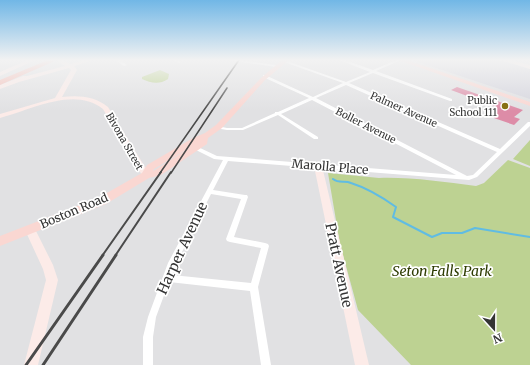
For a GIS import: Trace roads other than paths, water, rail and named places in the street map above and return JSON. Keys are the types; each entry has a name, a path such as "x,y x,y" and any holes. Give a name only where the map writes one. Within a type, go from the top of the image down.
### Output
{"highway":[{"path":"0,83 16,77"}],"main road":[{"name":"Boston Road","path":"146,175 150,167 196,140 204,138 239,106 263,77"},
{"path":"450,77 530,104"},
{"name":"Boston Road","path":"0,241 102,201 146,175 158,173 204,142 204,138"}],"street":[{"path":"0,87 25,77"},
{"path":"19,80 30,77"},
{"path":"57,99 70,77"},
{"name":"Boller Avenue","path":"266,77 312,98 467,178"},
{"name":"Palmer Avenue","path":"328,77 501,152"},
{"path":"217,127 227,129 243,129 360,77"},
{"path":"389,77 451,100"},
{"name":"Bivona Street","path":"0,116 57,99 89,99 104,106 146,175"},
{"path":"277,113 316,138"},
{"path":"467,178 475,176 530,124"},
{"name":"Marolla Place","path":"196,148 208,155 226,159 467,178"},
{"name":"Harper Avenue","path":"148,365 149,328 167,278 226,159"},
{"name":"Pratt Avenue","path":"318,166 362,365"},
{"path":"209,192 245,197 230,239 265,246 254,287 266,365"},
{"path":"30,230 49,269 52,280 31,365"},
{"path":"167,278 254,287"}],"waterway":[{"path":"333,179 349,182 380,196 396,207 393,217 432,237 442,233 462,233 475,228 530,237"}],"railway":[{"path":"160,173 227,77"},
{"path":"171,173 227,88"},
{"path":"102,256 161,172"},
{"path":"115,256 171,172"},
{"path":"26,365 103,255"},
{"path":"43,365 116,255"}],"place":[{"name":"Public School 111","path":"505,106"}],"park label":[{"name":"Seton Falls Park","path":"442,271"}]}
